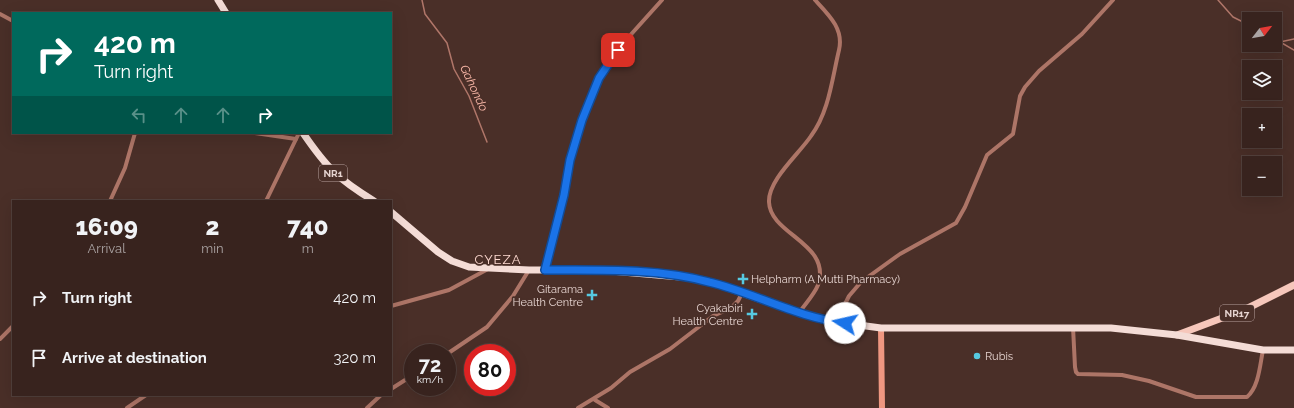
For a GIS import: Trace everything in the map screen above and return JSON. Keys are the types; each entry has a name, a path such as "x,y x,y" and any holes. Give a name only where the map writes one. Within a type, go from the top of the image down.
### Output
{"highway":[{"path":"218,0 225,12"},
{"name":"NR1","path":"304,134 330,170 341,180 372,200"},
{"path":"392,213 438,252 452,261 469,267 529,270 599,270 655,274 702,280 799,313 836,322 881,328 1073,327 1133,330 1177,335 1263,350 1294,350"}],"main road":[{"name":"NR17","path":"1177,335 1246,310 1294,285"},
{"path":"881,328 882,408"}],"street":[{"path":"545,270 564,195 572,153 582,120 594,89 605,67 662,0"},
{"path":"799,313 817,286 819,272 817,263 806,245 775,219 769,208 769,199 774,184 811,137 823,117 840,50 841,44 839,31 827,13 815,0"},
{"path":"836,322 849,296 861,282 900,254 956,223 987,155 1013,134 1020,96 1025,87 1039,71 1082,34 1113,0"},
{"path":"0,14 12,20"},
{"path":"110,200 125,168 135,134"},
{"path":"262,134 296,139"},
{"path":"266,200 298,134"},
{"path":"392,306 449,290 490,268"},
{"path":"456,348 488,327 513,296 529,270"},
{"path":"578,408 595,400 624,376 670,349 713,316 731,308 738,301 742,293"},
{"path":"0,339 12,327"},
{"path":"1073,327 1076,372 1078,374 1122,375 1134,377 1196,397 1247,397 1256,381 1263,350"},
{"path":"1281,351 1294,346"},
{"path":"392,388 404,381"},
{"path":"127,408 145,396"},
{"path":"367,408 380,396"},
{"path":"595,400 608,408"}],"waterway":[{"name":"Gahondo","path":"422,0 425,14 447,43 454,69 469,96 487,142"},
{"path":"1218,0 1233,17 1242,22"},
{"path":"1282,42 1294,39"},
{"path":"1282,43 1294,50"}],"place":[{"name":"Helpharm (A Mutti Pharmacy)","path":"743,279"},
{"name":"Gitarama Health Centre","path":"592,295"},
{"name":"Cyakabiri Health Centre","path":"752,314"},
{"name":"Rubis","path":"977,356"}],"district":[{"name":"CYEZA","path":"498,259"}],"route":[{"path":"618,50 605,67 599,78 582,120 570,160 564,195 545,270 599,270 692,278 711,282 799,313 845,323"}]}
